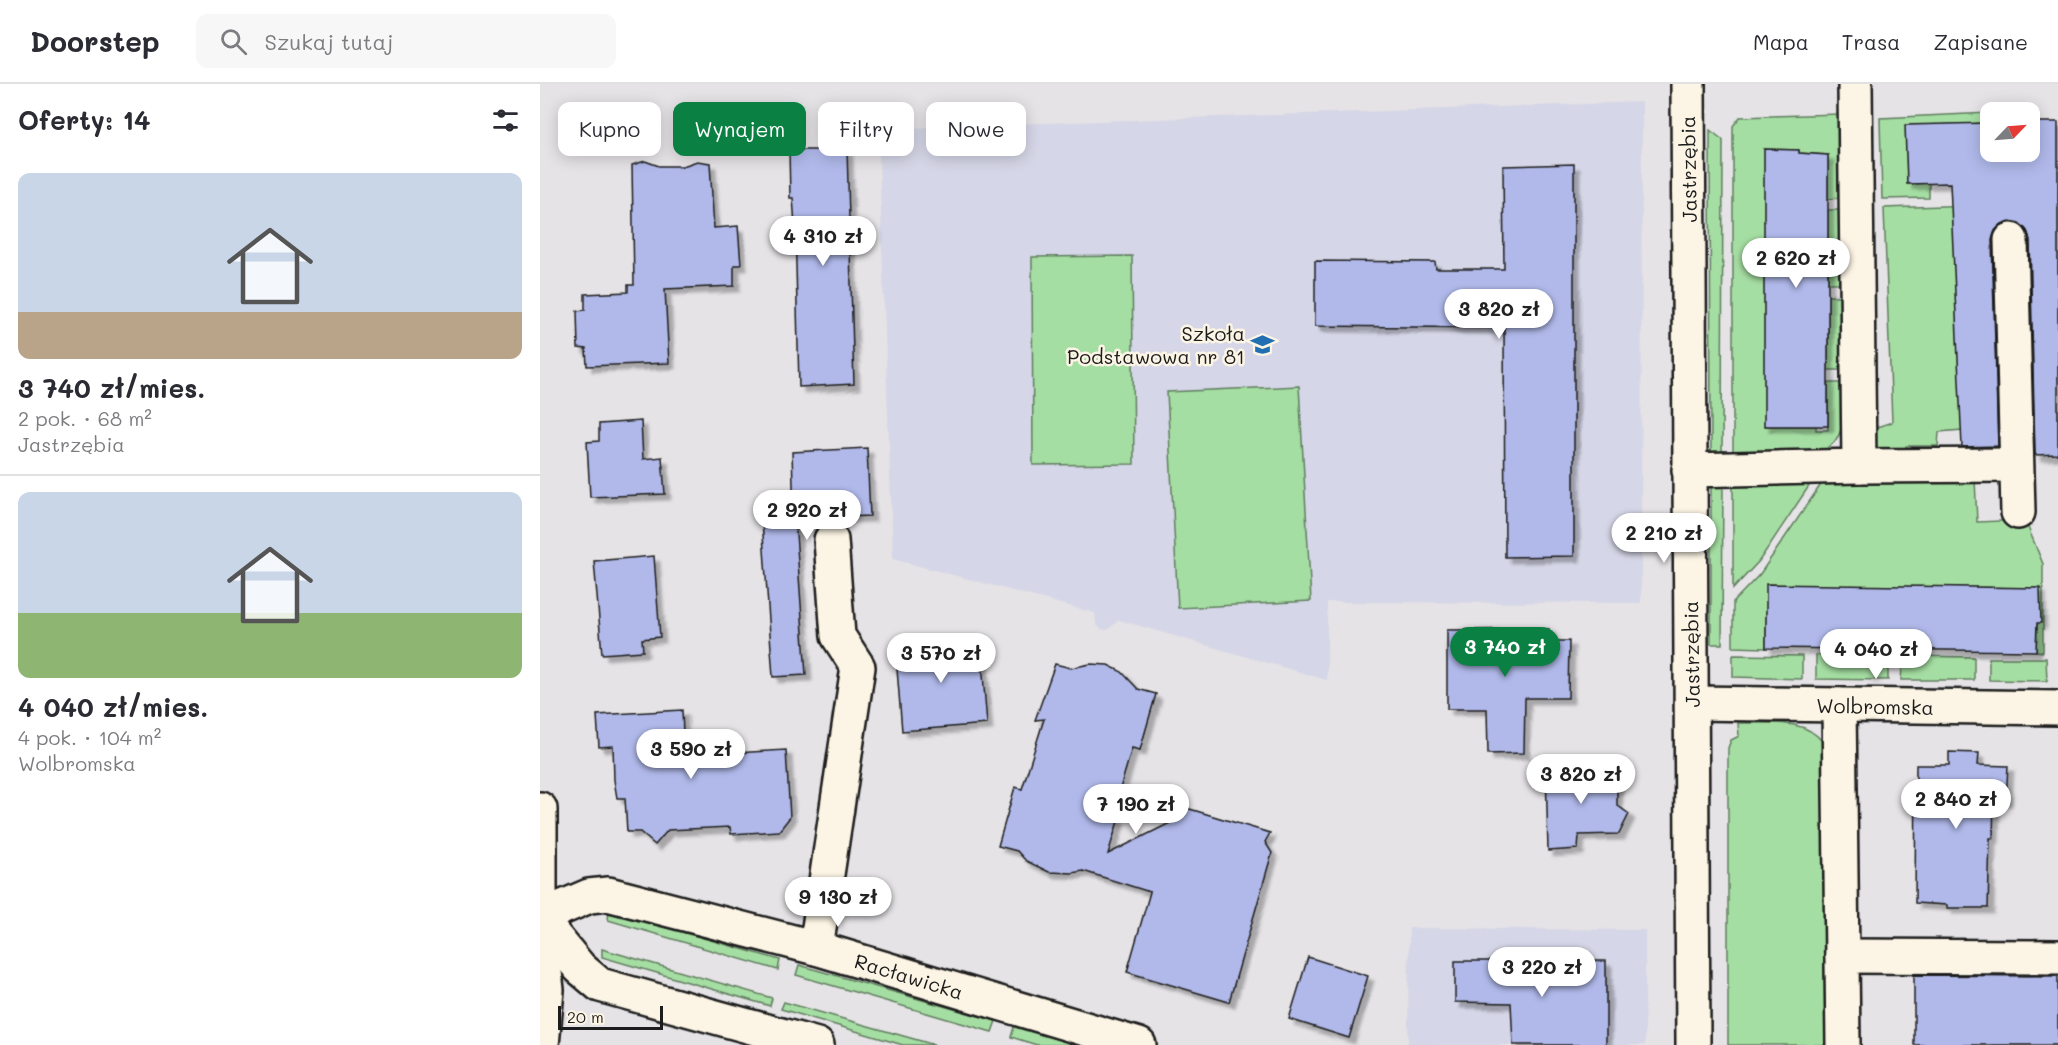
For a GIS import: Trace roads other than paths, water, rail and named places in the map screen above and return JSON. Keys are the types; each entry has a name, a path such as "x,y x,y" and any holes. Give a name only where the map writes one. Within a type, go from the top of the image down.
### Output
{"street":[{"name":"Jastrzębia","path":"1688,84 1693,1045"},
{"path":"1855,84 1859,466"},
{"path":"2011,240 2018,512"},
{"path":"1689,470 2016,465"},
{"path":"816,948 858,667 838,636 831,540"},
{"name":"Wolbromska","path":"1692,703 2058,708"},
{"path":"1839,705 1843,1045"},
{"path":"540,809 540,893"},
{"name":"Racławicka","path":"817,1045 600,985 580,968 540,918 589,896 608,894 816,948 1139,1045"},
{"path":"540,929 547,990 542,1045"},
{"path":"1842,956 2058,957"}],"place":[{"name":"Szkoła Podstawowa nr 81","path":"1263,344"}]}
